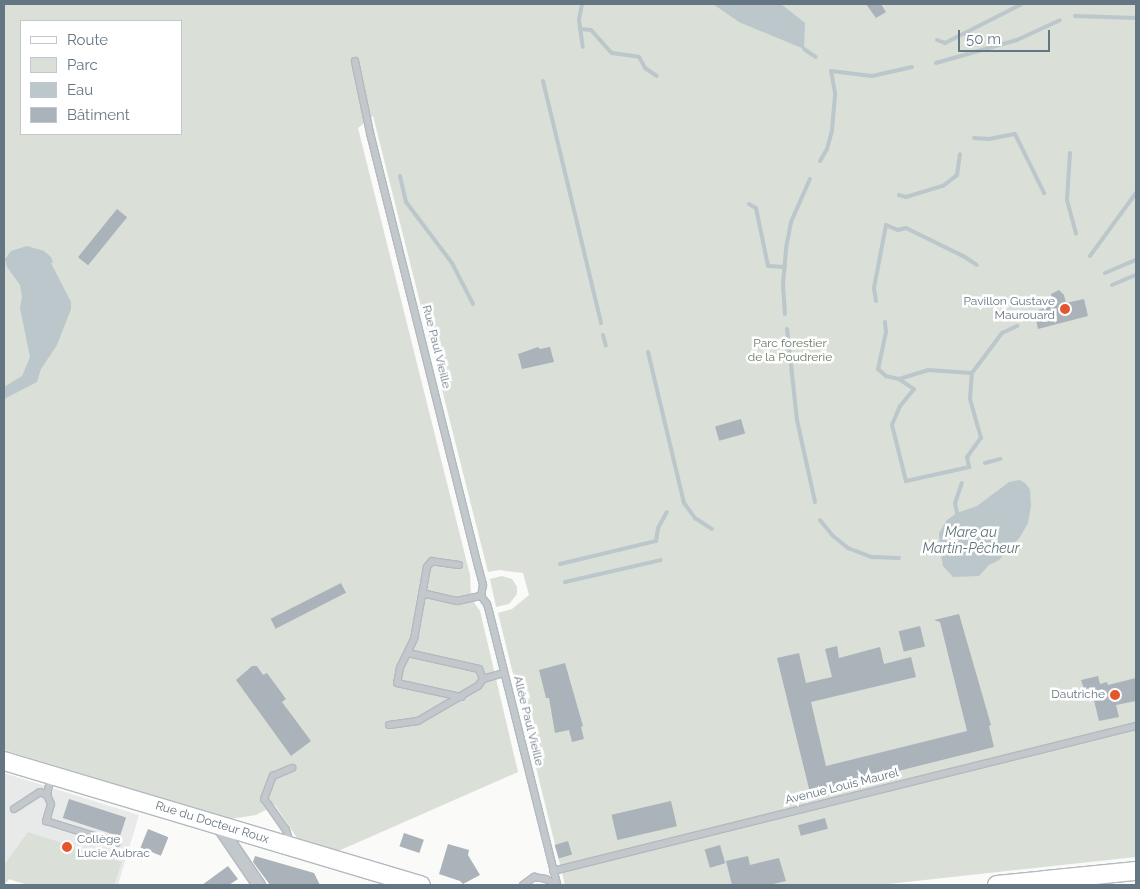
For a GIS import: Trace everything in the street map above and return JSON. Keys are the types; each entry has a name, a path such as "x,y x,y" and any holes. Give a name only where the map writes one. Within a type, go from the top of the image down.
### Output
{"main road":[{"name":"Rue du Docteur Roux","path":"4,761 421,885"},
{"path":"1003,885 1133,870"}],"street":[{"path":"218,825 259,885"}],"lane":[{"name":"Rue Paul Vieille","path":"355,61 370,133 478,566"},
{"path":"459,565 432,561 428,567 414,639 400,668 397,683 461,696"},
{"name":"Allée Paul Vieille","path":"478,566 483,585 481,596 487,604 557,885"},
{"path":"422,593 457,600 481,596"},
{"path":"389,725 418,721 478,686 482,679 479,669 408,653"},
{"path":"482,679 504,674"},
{"name":"Avenue Louis Maurel","path":"553,871 1136,728"},
{"path":"291,847 286,830 264,799 273,776 292,768"},
{"path":"51,775 47,795 51,804 46,821 117,843"},
{"path":"14,809 40,792 47,795"},
{"path":"522,885 534,878 546,878 557,885"}],"shaded area":[{"name":"Collège Lucie Aubrac","path":"4,773 139,815 118,885 28,885 9,879 4,885"}],"green space":[{"name":"Parc forestier de la Poudrerie","path":"4,4 1136,4 1136,857 879,885 565,885 498,613 512,609 529,595 523,573 499,570 488,572 373,116 358,128 470,575 471,598 480,611 518,772 336,852 297,838 275,805 256,815 230,819 4,750"},
{"path":"502,576 512,579 517,587 517,594 509,604 496,607 490,579"},
{"path":"28,832 122,862 114,885 28,885 9,879 4,885 4,865"}],"water":[{"path":"713,4 781,4 805,23 804,49 739,22"},
{"path":"27,246 44,251 51,257 53,262 51,263 71,302 71,309 57,345 41,369 37,382 4,399 4,387 22,376 30,357 20,308 22,297 20,285 7,267 5,259 11,251"},
{"name":"Mare au Martin-Pêcheur","path":"1020,480 1030,490 1031,506 1028,523 1020,537 999,560 989,565 979,576 953,577 943,566 940,549 939,533 947,520 957,513 977,506 1009,482"}],"building":[{"path":"866,4 881,4 886,12 876,18"},
{"path":"117,209 127,217 88,265 78,257"},
{"name":"Pavillon Gustave Maurouard","path":"1059,290 1064,295 1066,303 1084,299 1088,316 1038,329 1034,311 1053,306 1051,294"},
{"path":"538,347 540,349 550,347 554,362 522,369 518,354"},
{"path":"741,419 745,433 719,441 715,426"},
{"path":"341,583 346,593 276,629 271,619"},
{"path":"959,614 991,725 989,726 994,747 810,793 777,658 799,653 806,683 832,677 825,649 837,646 839,658 880,647 884,664 911,657 916,677 811,702 826,766 967,731 940,622 934,620"},
{"path":"920,626 925,646 904,652 899,631"},
{"path":"565,663 583,726 581,727 584,739 572,742 569,730 555,733 549,698 546,698 539,670"},
{"path":"252,666 257,666 263,675 267,673 286,699 282,702 311,741 291,756 236,680"},
{"name":"Dautriche","path":"1098,676 1100,684 1107,682 1108,685 1136,678 1136,701 1116,705 1119,717 1099,721 1091,688 1084,689 1081,680"},
{"path":"69,799 126,818 120,837 63,818"},
{"path":"671,801 677,826 617,840 612,815"},
{"path":"825,818 828,829 801,836 798,825"},
{"path":"148,829 168,837 161,856 141,848"},
{"path":"404,833 424,840 419,853 399,846"},
{"path":"568,841 572,854 559,858 555,845"},
{"path":"448,844 469,850 468,855 480,875 463,884 460,881 439,874"},
{"path":"720,845 725,863 710,868 705,849"},
{"path":"255,856 314,873 320,885 270,885 253,862"},
{"path":"748,856 750,865 779,858 786,881 769,885 732,885 726,861"},
{"path":"228,866 238,879 229,885 202,885"}],"waterway":[{"path":"582,4 579,20 583,47"},
{"path":"937,40 945,43 1022,4"},
{"path":"1075,16 1136,18"},
{"path":"936,63 1017,40 1060,20"},
{"path":"580,29 591,30 612,53 639,57 645,68 657,76"},
{"path":"804,49 816,57"},
{"path":"820,161 827,149 832,130 835,93 831,71 872,76 912,67"},
{"path":"543,81 601,323"},
{"path":"974,138 989,139 1015,134 1044,193"},
{"path":"1070,153 1067,200 1076,234"},
{"path":"899,195 906,197 943,186 957,175 960,154"},
{"path":"400,176 406,202 452,263 473,304"},
{"path":"785,314 783,284 786,248 791,222 810,179"},
{"path":"1090,256 1136,193"},
{"path":"749,204 756,208 768,266 785,267"},
{"path":"876,301 874,288 886,225 898,230 906,228 965,257 977,265"},
{"path":"1105,273 1136,260"},
{"path":"1112,285 1136,275"},
{"path":"885,322 886,332 878,369 886,376 899,379 914,389 900,406 892,425 906,481 969,467 967,457 981,438 970,399 972,373 1002,333 1017,326"},
{"path":"787,329 797,420 815,502"},
{"path":"603,335 606,346"},
{"path":"648,352 684,503 695,518 712,529"},
{"path":"899,379 928,370 972,373"},
{"path":"985,463 1000,459"},
{"path":"957,513 955,503 962,483"},
{"path":"560,564 656,541 658,528 667,512"},
{"path":"820,520 832,535 848,548 872,557 899,558"},
{"path":"927,553 940,549"},
{"path":"565,582 661,560"}],"place":[{"name":"Pavillon Gustave Maurouard","path":"1065,309"},
{"name":"Dautriche","path":"1115,695"},
{"name":"Collège Lucie Aubrac","path":"67,847"}]}
